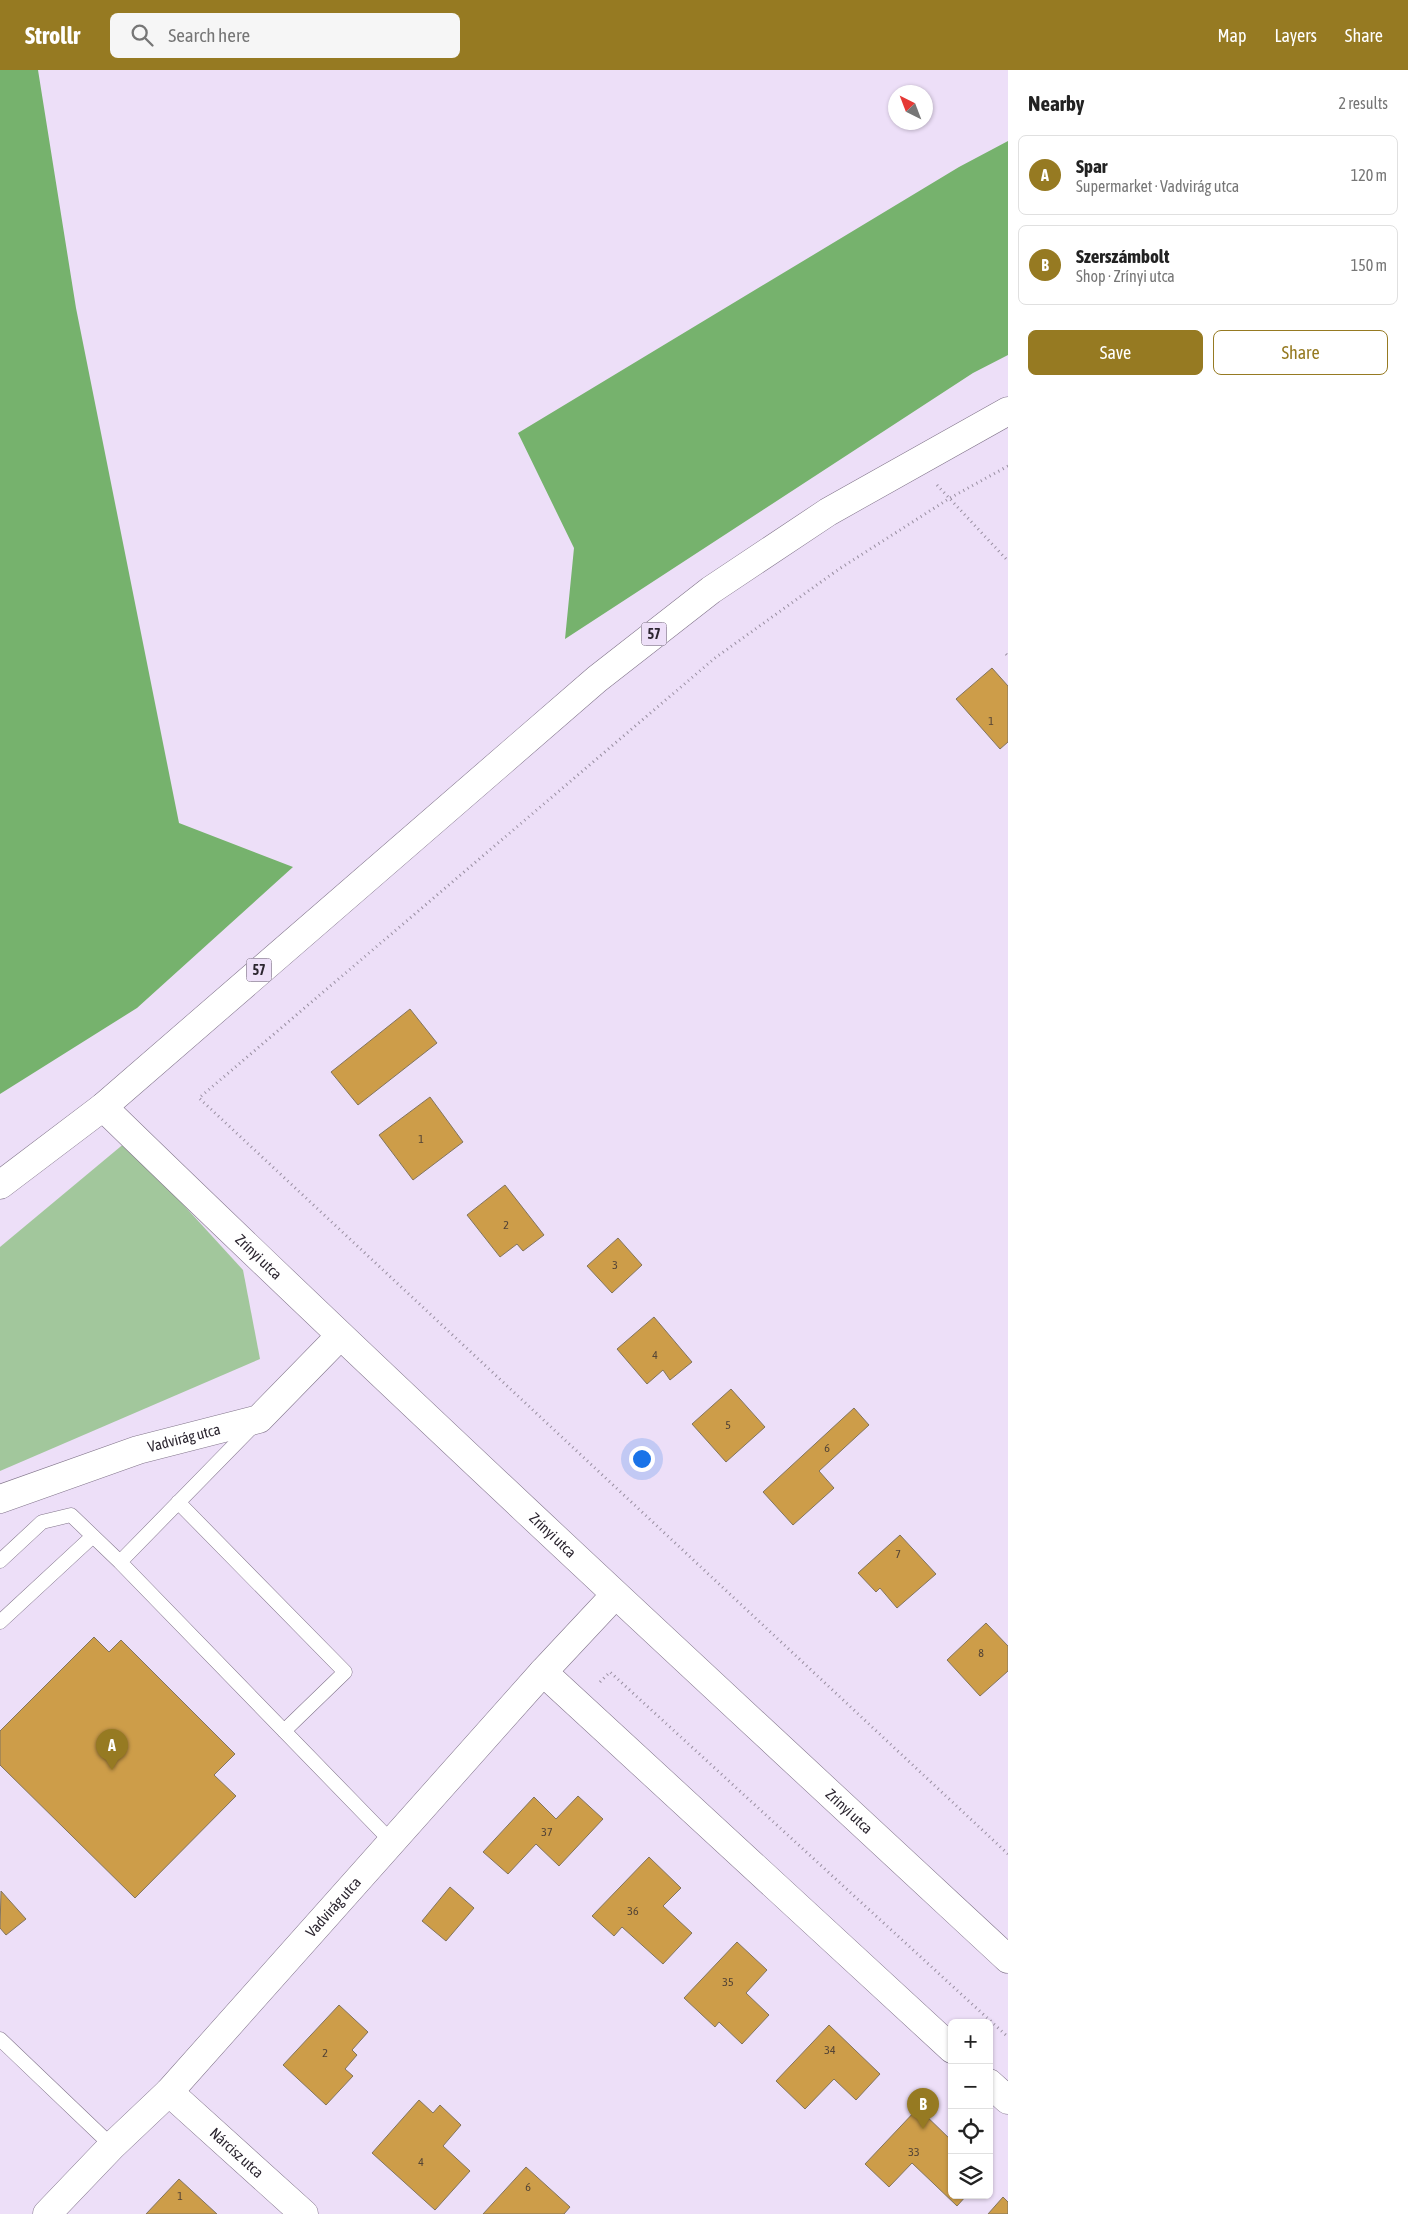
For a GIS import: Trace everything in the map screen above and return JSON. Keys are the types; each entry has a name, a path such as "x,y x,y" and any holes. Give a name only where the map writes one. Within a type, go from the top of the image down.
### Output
{"main road":[{"name":"57","path":"0,1185 103,1107 597,679 719,584 828,512 914,462 1008,411"},
{"name":"Zrínyi utca","path":"103,1107 340,1336 615,1595 1008,1959"},
{"path":"259,1419 340,1336"},
{"name":"Vadvirág utca","path":"0,1498 138,1450 259,1419"},
{"name":"Vadvirág utca","path":"47,2214 112,2146 169,2092 543,1672 615,1595"},
{"path":"543,1672 948,2044"},
{"path":"993,2087 1008,2100"},
{"name":"Nárcisz utca","path":"169,2092 304,2214"}],"lane":[{"path":"120,1562 259,1419"},
{"path":"178,1502 346,1672 284,1731"},
{"path":"0,1561 42,1522 71,1515 120,1562 392,1842"},
{"path":"0,1622 93,1536"},
{"path":"0,2039 112,2146"}],"path":[{"path":"914,462 1008,561"},
{"path":"1008,466 950,498 839,569 715,658 199,1098 1008,1854"},
{"path":"579,1704 610,1672 1008,2037"}],"green space":[{"path":"0,70 38,70 76,308 179,823 293,867 137,1008 0,1094"},
{"path":"1008,141 1008,355 973,373 565,639 574,548 518,433 959,167"},
{"path":"126,1142 243,1270 260,1359 0,1471 0,1247"}],"building":[{"path":"992,668 1008,686 1008,742 1000,749 956,699"},
{"path":"410,1009 437,1043 358,1105 331,1072"},
{"path":"430,1097 463,1142 413,1180 379,1135"},
{"path":"505,1185 544,1235 523,1251 517,1244 500,1257 467,1215"},
{"path":"618,1238 642,1265 612,1293 587,1266"},
{"path":"654,1317 692,1362 670,1380 663,1370 647,1384 617,1349"},
{"path":"731,1389 765,1427 726,1462 692,1424"},
{"path":"854,1408 869,1425 819,1471 834,1488 793,1525 763,1492"},
{"path":"900,1535 936,1574 897,1608 880,1588 876,1592 858,1573"},
{"path":"986,1623 1008,1646 1008,1671 980,1696 947,1660"},
{"path":"94,1637 109,1652 121,1640 235,1754 214,1775 236,1796 135,1898 0,1765 0,1731"},
{"path":"578,1796 603,1819 559,1866 536,1844 508,1874 483,1852 534,1797 556,1819"},
{"path":"649,1857 681,1888 663,1906 692,1933 663,1964 622,1927 614,1936 592,1916"},
{"path":"450,1887 474,1908 446,1941 422,1921"},
{"path":"1,1891 26,1919 6,1935 0,1928"},
{"path":"737,1942 767,1970 746,1993 769,2015 742,2044 719,2022 715,2027 684,1998"},
{"path":"339,2005 368,2032 352,2050 357,2055 345,2069 353,2076 326,2105 283,2065"},
{"path":"829,2025 880,2074 856,2100 834,2079 805,2109 776,2081"},
{"path":"419,2100 433,2113 440,2105 461,2125 443,2146 470,2171 435,2210 372,2153"},
{"path":"918,2108 948,2137 948,2197 912,2163 889,2187 865,2164"},
{"path":"526,2167 570,2207 564,2214 483,2214"},
{"path":"179,2179 217,2214 146,2214"},
{"path":"1003,2197 1008,2202 1008,2214 988,2214"},
{"path":"950,2199 963,2199 957,2206"}],"place":[{"name":"Spar","path":"112,1770"},
{"name":"Szerszámbolt","path":"923,2129"}]}
